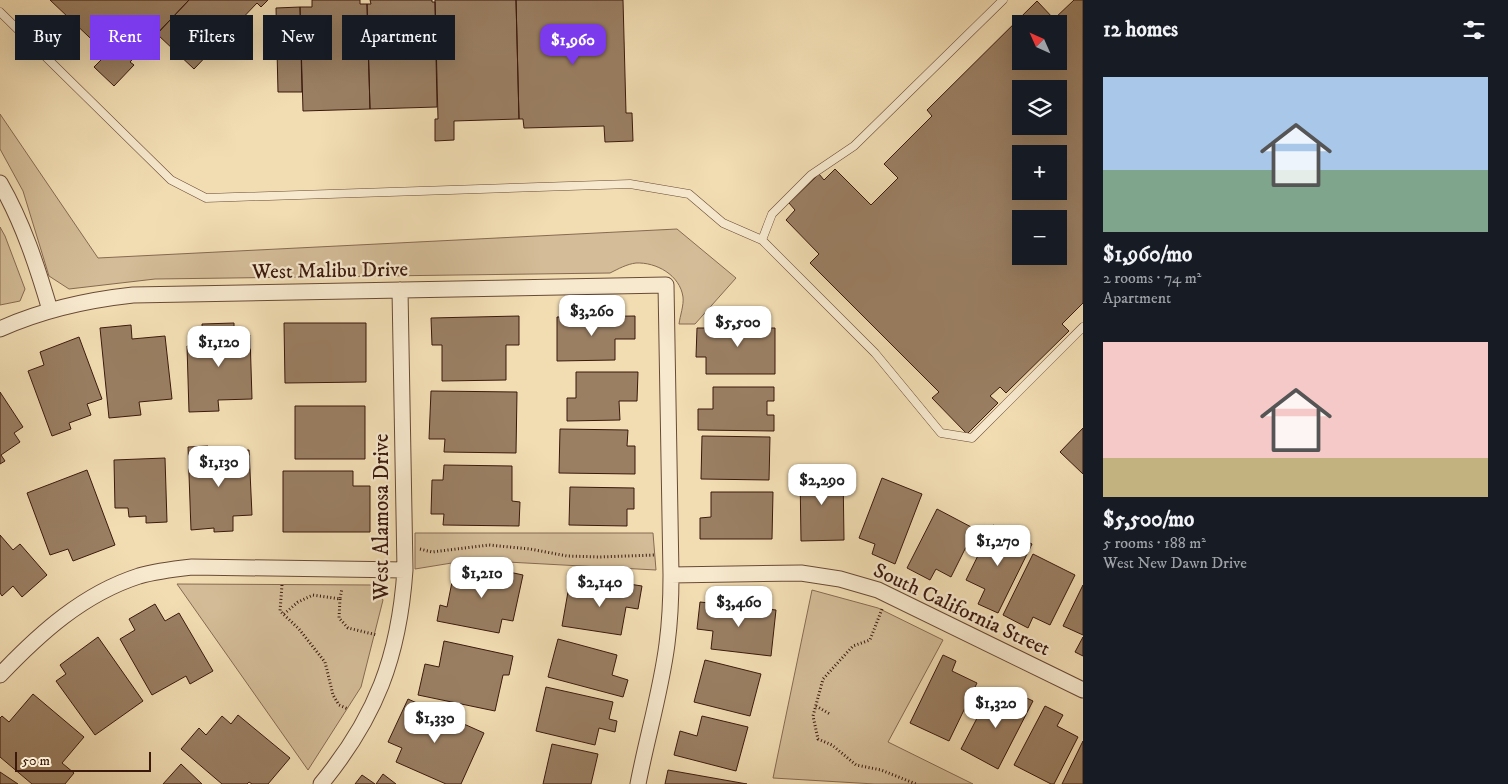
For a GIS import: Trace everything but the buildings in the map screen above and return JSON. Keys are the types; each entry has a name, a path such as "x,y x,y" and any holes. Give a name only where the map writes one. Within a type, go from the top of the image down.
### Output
{"street":[{"path":"0,183 18,216 28,240 50,310"},
{"name":"West Malibu Drive","path":"0,329 50,310 104,298 133,295 666,285 671,554"},
{"name":"West Alamosa Drive","path":"321,784 340,761 356,737 382,684 392,657 403,599 405,570 400,290"},
{"path":"638,784 667,645 670,613 671,554"},
{"path":"0,675 33,641 68,612 107,589 140,576 192,567 405,570"},
{"name":"South California Street","path":"671,575 801,573 859,584 887,595 1083,690"}],"lane":[{"path":"762,240 772,214 811,175 854,146 1003,0"},
{"path":"0,12 171,180 206,198 630,184 689,194 723,223 762,240 875,353 941,433 972,438 1083,327"}],"path":[{"path":"404,546 432,552 489,544 567,556 600,557 671,554"},
{"path":"282,585 280,611 299,629 325,662 332,696 339,705 348,709"},
{"path":"342,588 338,618 348,628 377,635"},
{"path":"284,614 298,602 313,595 340,599"},
{"path":"887,595 870,640 853,646 823,679 813,716 818,739 832,745 856,765 881,770 916,784"},
{"path":"816,706 830,714"}],"shaded area":[{"path":"0,114 98,258 677,229 736,278 695,324 679,324 683,297 681,289 672,276 666,271 644,263 629,264 610,273 155,279 69,289 49,276 23,191 0,149"},
{"path":"0,227 25,289 20,301 0,305"},
{"path":"415,533 653,533 656,570 470,560 415,569"},
{"path":"177,584 374,585 383,600 361,687 308,770"},
{"path":"812,590 878,608 943,640 888,742 973,784 875,784 773,778"}]}
